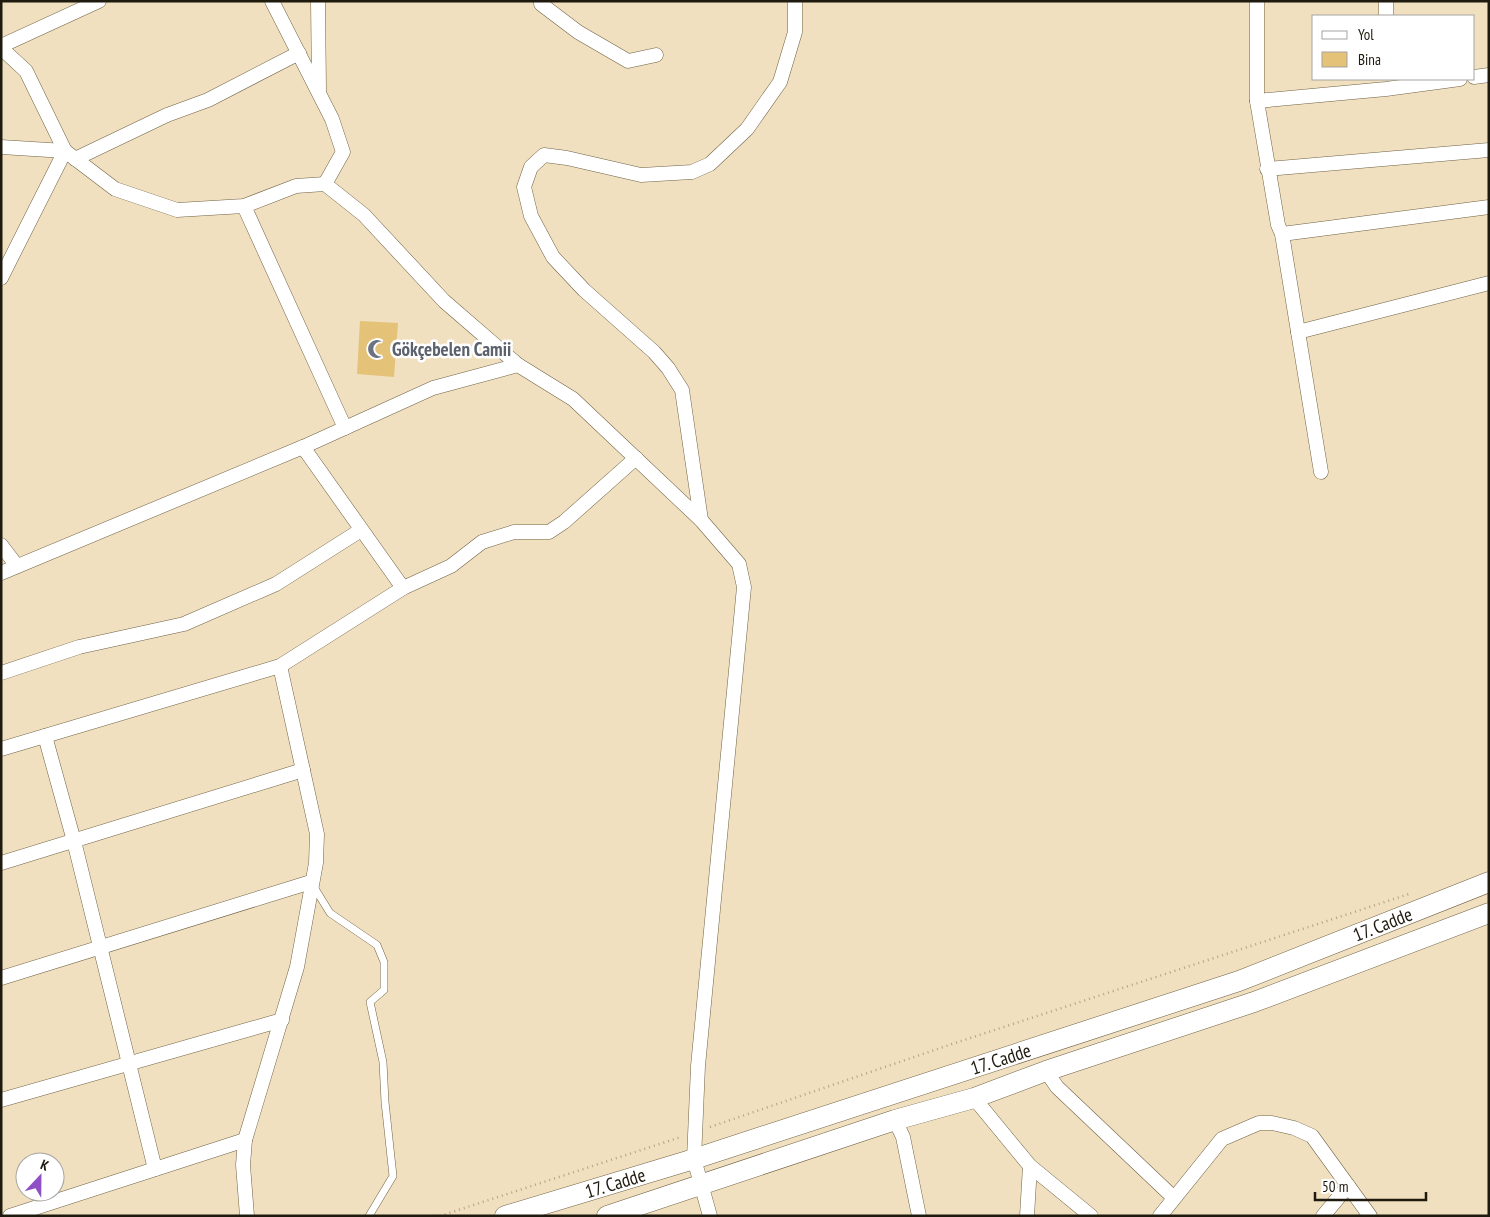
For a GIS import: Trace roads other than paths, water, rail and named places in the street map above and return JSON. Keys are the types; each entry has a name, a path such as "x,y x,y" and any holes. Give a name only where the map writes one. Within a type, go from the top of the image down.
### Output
{"street":[{"path":"99,1 1,47 26,71 70,155 115,189 177,210 244,206 296,186 325,184 364,216 444,301 518,365 573,399 701,520 739,564 744,587 710,932 698,1066 695,1132 694,1159 710,1216"},
{"path":"272,1 332,119 343,152 325,184"},
{"path":"318,1 319,93"},
{"path":"541,1 541,4 578,32 628,62 656,55"},
{"path":"701,520 682,390 668,368 654,352 584,290 553,257 531,216 524,187 531,167 544,155 567,158 641,175 692,172 710,164 747,129 780,82 795,32 795,1"},
{"path":"1257,1 1257,101 1267,169 1278,225 1282,234 1321,472"},
{"path":"1386,1 1386,15"},
{"path":"1,147 70,155 166,115 208,100 299,53"},
{"path":"1475,77 1489,74"},
{"path":"1257,101 1386,84 1445,80"},
{"path":"1267,169 1489,150"},
{"path":"1,278 70,155"},
{"path":"244,206 345,428"},
{"path":"1282,234 1489,207"},
{"path":"1298,332 1489,283"},
{"path":"1,573 303,447 433,388 518,365"},
{"path":"303,447 403,588"},
{"path":"1,749 280,666 403,588 451,566 482,542 514,532 549,532 564,522 636,458"},
{"path":"1,673 79,647 184,624 276,584 361,530"},
{"path":"1,545 17,566"},
{"path":"247,1216 243,1165 245,1140 297,967 311,882 316,863 317,834 280,666"},
{"path":"45,736 74,841 155,1169"},
{"path":"1,863 303,770"},
{"path":"1,978 311,882"},
{"name":"17. Cadde","path":"505,1216 694,1159 1239,981 1489,882"},
{"name":"17. Cadde","path":"607,1216 896,1120 974,1098 1046,1071 1254,1002 1489,913"},
{"path":"1,1100 282,1020"},
{"path":"1046,1071 1057,1087 1174,1198"},
{"path":"974,1098 1030,1166 1091,1216"},
{"path":"896,1120 903,1137 920,1216"},
{"path":"1160,1216 1222,1140 1260,1123 1284,1126 1312,1136 1370,1216"},
{"path":"10,1216 245,1140"},
{"path":"1027,1216 1030,1166"},
{"path":"1323,1216 1348,1186"}],"lane":[{"path":"311,882 330,913 377,945 384,962 384,990 370,1002 383,1062 385,1102 393,1176 369,1216"}],"place":[{"name":"Gökçebelen Camii","path":"377,349"}]}
